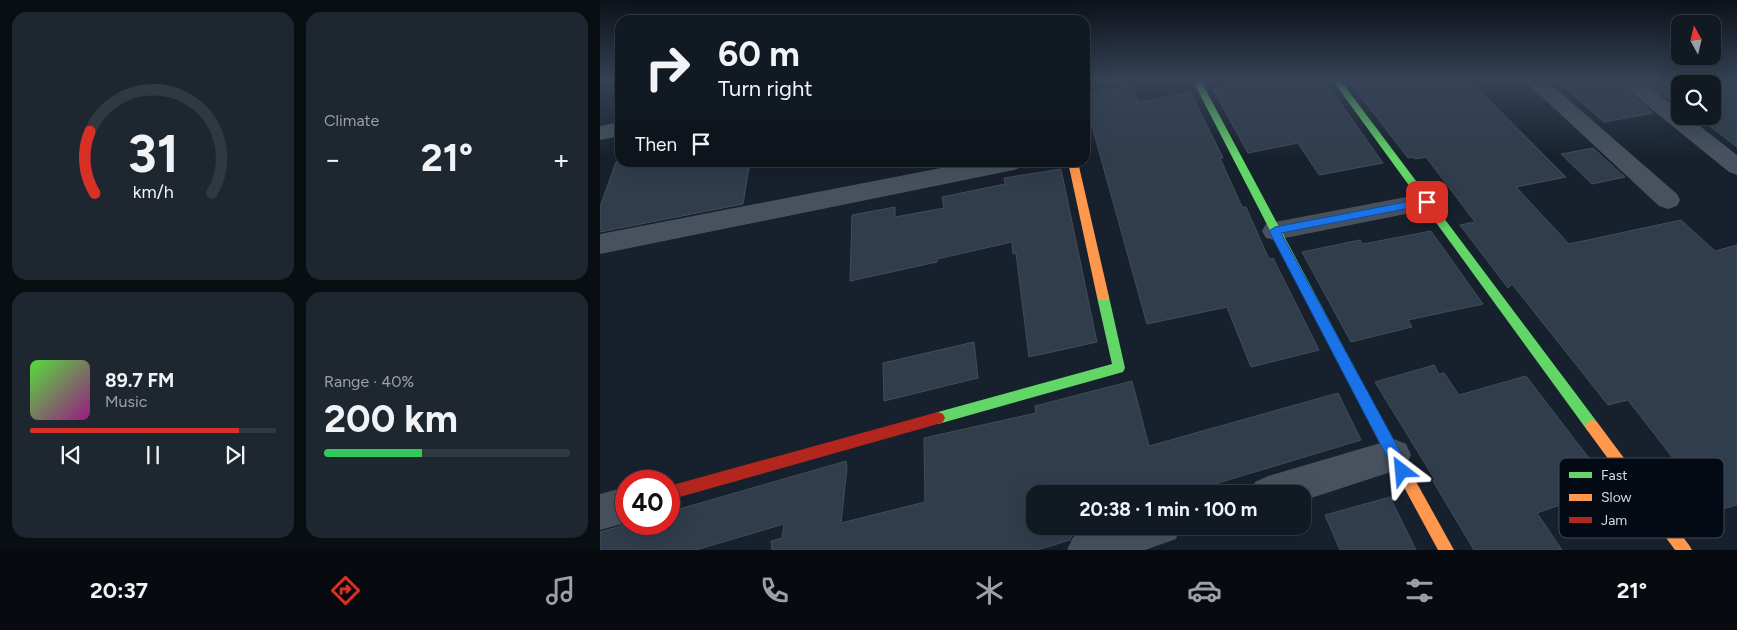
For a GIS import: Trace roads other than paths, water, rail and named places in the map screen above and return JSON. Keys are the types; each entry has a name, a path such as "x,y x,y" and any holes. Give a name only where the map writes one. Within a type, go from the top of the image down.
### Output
{"street":[{"path":"1210,107 1446,550"},
{"path":"1356,107 1616,458"},
{"path":"1564,107 1668,200"},
{"path":"1661,107 1737,167"},
{"path":"600,133 615,130"},
{"path":"600,244 989,167"},
{"path":"680,490 1119,368 1074,167"},
{"path":"1275,231 1427,202"},
{"path":"1297,485 1394,455"},
{"path":"600,512 615,508"},
{"path":"1086,550 1134,535"},
{"path":"1675,538 1684,550"}]}
